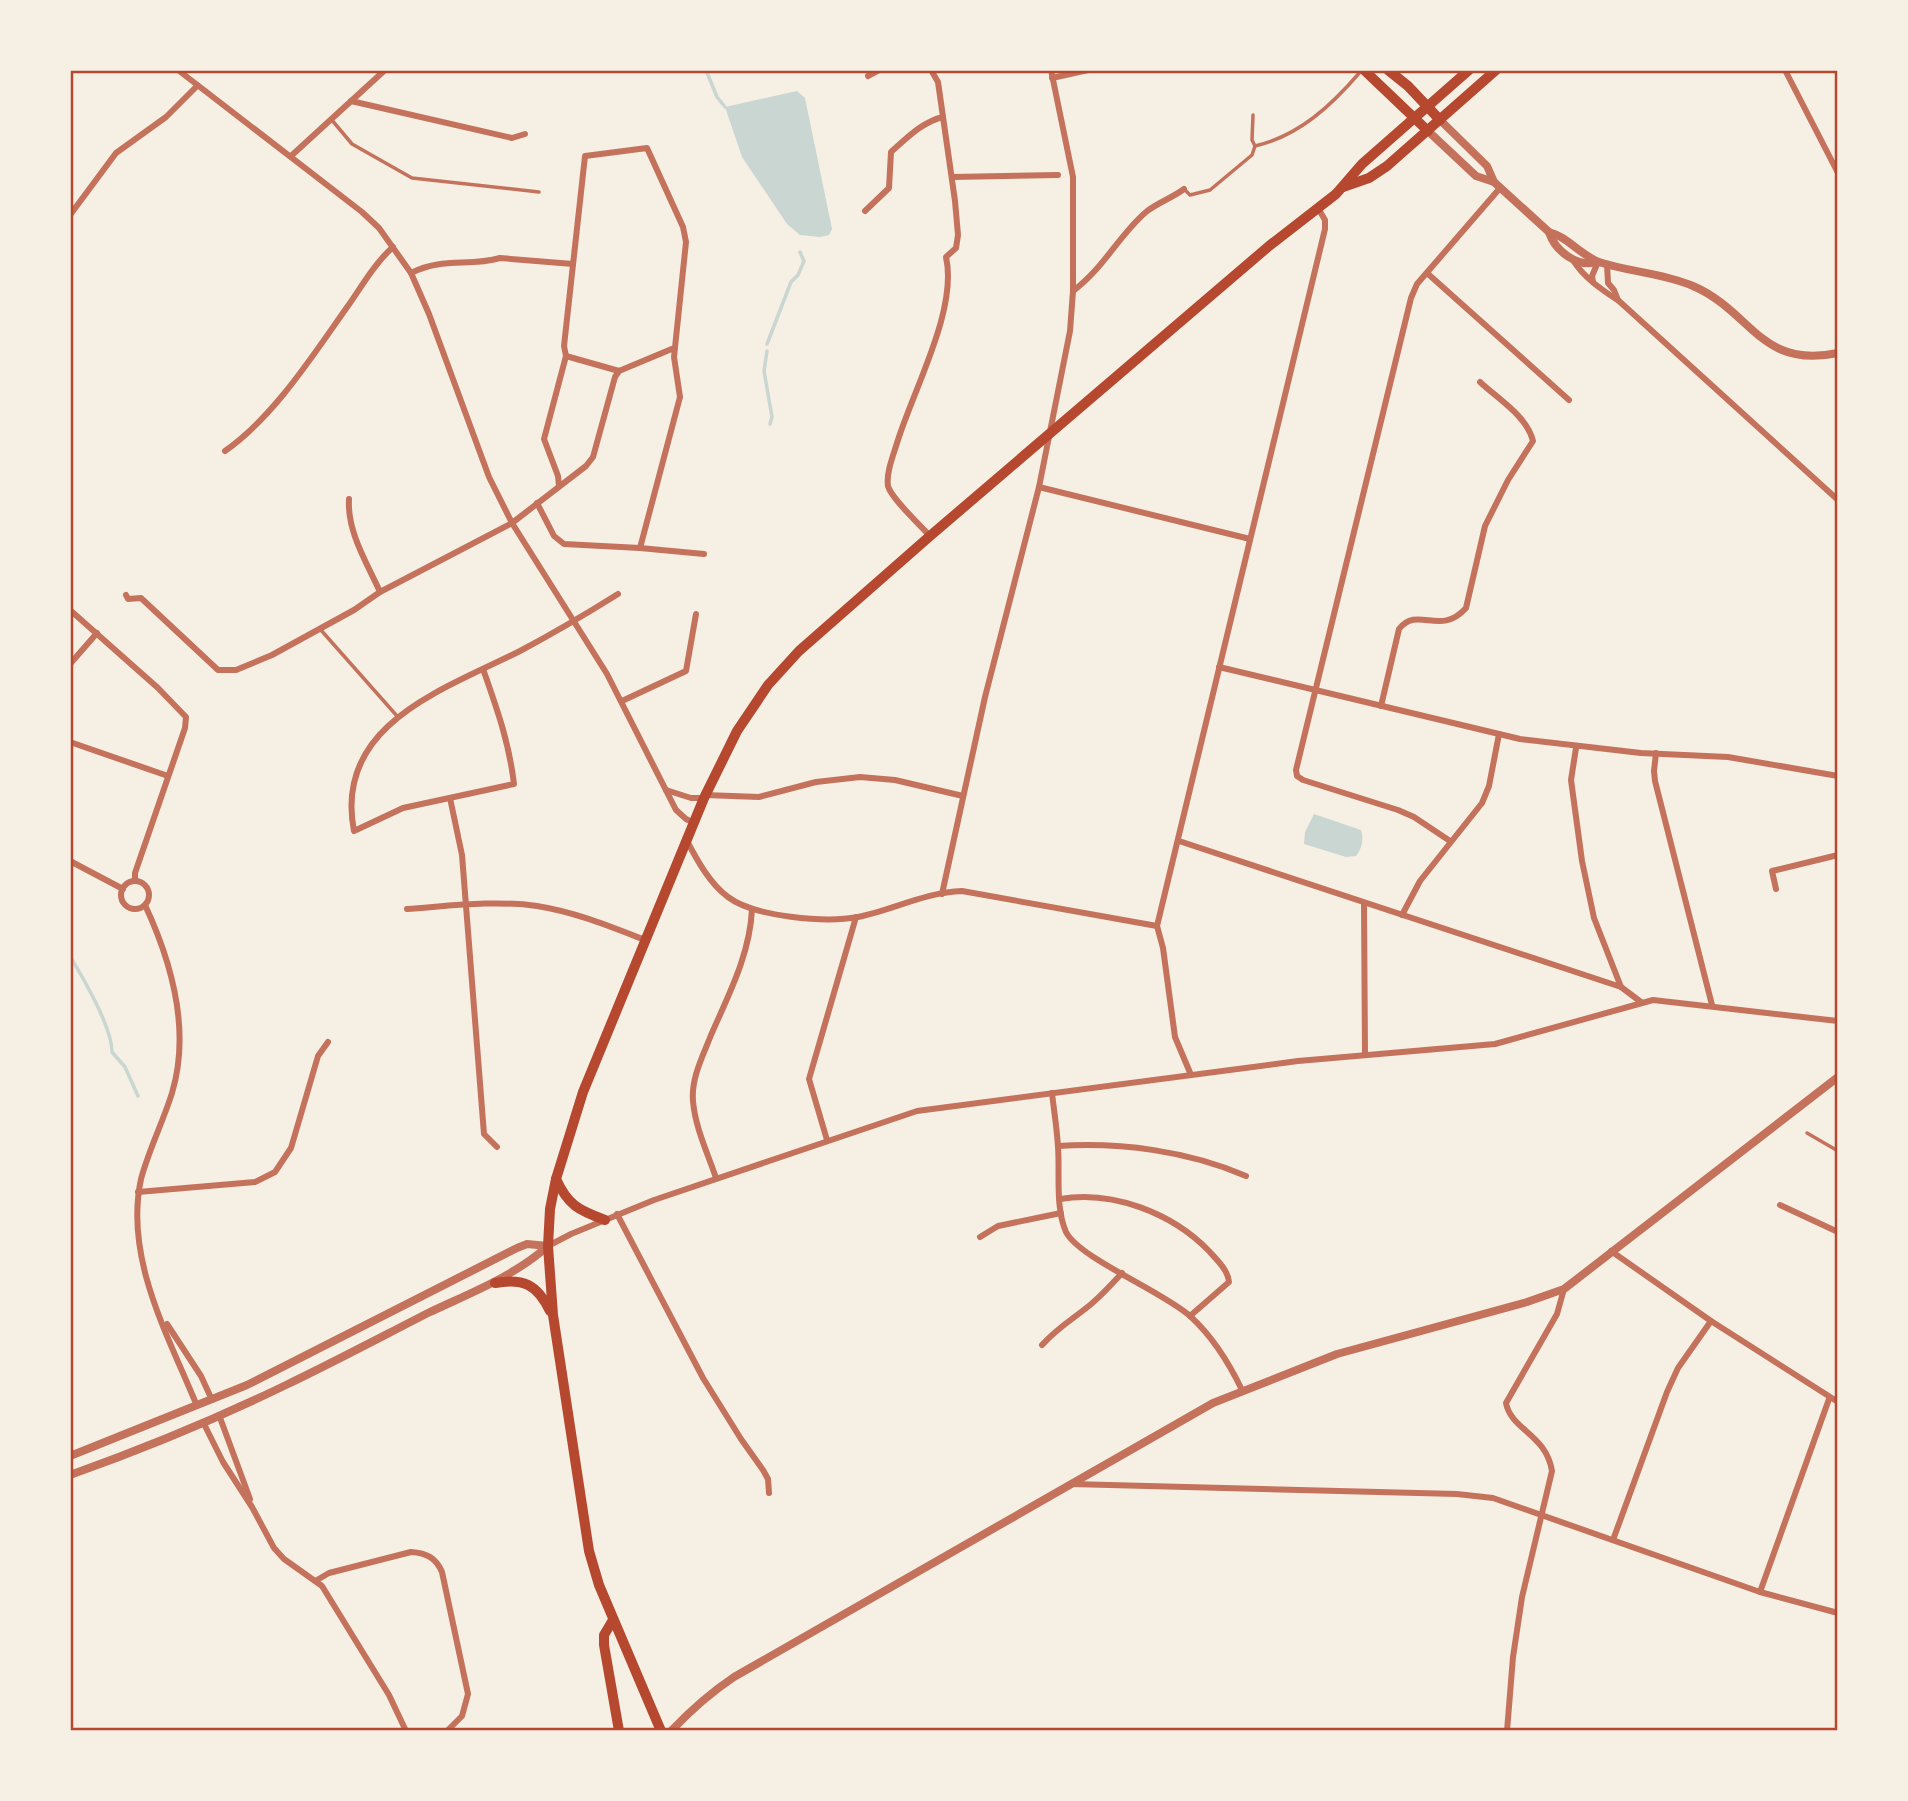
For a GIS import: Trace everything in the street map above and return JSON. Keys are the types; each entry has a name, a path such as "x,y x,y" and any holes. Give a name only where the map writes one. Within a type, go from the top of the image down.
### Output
{"main road":[{"path":"1362,70 1428,131"},
{"path":"1388,70 1440,120"},
{"path":"662,1731 613,1620 589,1551 553,1315 548,1246 550,1209 556,1179 583,1092 705,797 737,731 768,685 799,651 1269,246 1343,187 1362,164 1469,70"},
{"path":"1343,187 1369,178 1387,166 1496,70"},
{"path":"556,1179 564,1197 576,1209 605,1220"},
{"path":"495,1283 513,1280 526,1283 544,1298 553,1315"},
{"path":"613,1620 604,1636 604,1646 619,1731"}],"street":[{"path":"178,70 362,212 393,247 411,273 429,314 489,477 512,523 590,645 622,701 676,810 694,823"},
{"path":"291,156 385,70"},
{"path":"868,76 878,70"},
{"path":"930,536 890,492 888,480 908,409 942,320 949,273 946,257 956,248 958,235 938,82 931,70"},
{"path":"943,894 1008,601 1039,487 1066,356 1073,291 1073,177 1052,74 1088,70"},
{"path":"1139,70 1173,70"},
{"path":"1785,70 1835,160 1838,173"},
{"path":"70,215 116,153 166,117 198,86"},
{"path":"351,102 512,138 525,134"},
{"path":"865,211 889,188 891,152 915,131 934,119 943,117"},
{"path":"1440,120 1487,166 1497,185"},
{"path":"1428,131 1476,176 1497,185 1549,232 1559,235 1602,263 1698,289 1713,297 1765,341 1785,352 1803,357 1838,353"},
{"path":"559,486 558,475 544,439 566,356 564,346 584,156 647,148 675,206 686,239 674,348 681,397 640,548"},
{"path":"952,177 1058,175"},
{"path":"1450,841 1414,817 1398,810 1297,776 1296,766 1410,298 1497,185"},
{"path":"1073,291 1092,276 1144,214 1184,189"},
{"path":"1191,1075 1175,1037 1163,948 1157,926 1325,229 1325,220 1318,208"},
{"path":"1549,232 1552,242 1593,282 1619,301 1838,500"},
{"path":"225,451 245,437 307,365 377,265 393,247"},
{"path":"411,273 428,264 500,258 573,264"},
{"path":"1572,259 1590,264 1602,263"},
{"path":"1593,282 1592,276 1602,263"},
{"path":"1602,263 1608,283 1615,290 1619,301"},
{"path":"1427,273 1569,400"},
{"path":"126,595 128,599 141,598 214,667 221,670 236,670 272,655 380,592 512,523 592,459 619,371 674,348"},
{"path":"566,356 619,371"},
{"path":"1381,706 1399,629 1403,624 1415,618 1446,622 1466,608 1485,526 1507,480 1533,441 1530,430 1523,421 1480,382"},
{"path":"1039,487 1250,540"},
{"path":"349,499 348,516 355,538 380,592"},
{"path":"537,503 557,540 564,544 704,554"},
{"path":"482,669 504,726 514,784 403,808 354,831 351,797 359,767 376,738 397,716 417,703 482,669 574,621 618,594"},
{"path":"70,610 158,688 186,717 185,728 135,873 135,881"},
{"path":"622,701 686,671 696,614"},
{"path":"70,664 97,634"},
{"path":"1219,667 1499,734 1576,747 1759,761 1838,776"},
{"path":"1402,915 1420,881 1482,803 1489,786 1499,734"},
{"path":"70,742 168,776"},
{"path":"1576,747 1571,780 1582,861 1594,918 1621,988"},
{"path":"1656,753 1655,781 1712,1005"},
{"path":"666,790 691,798 759,797 816,782 860,778 895,780 963,796"},
{"path":"450,798 462,855 484,1134 497,1147"},
{"path":"687,841 720,890 734,901 752,909 817,918 856,917 962,891 1157,926"},
{"path":"1178,841 1621,988 1641,1002"},
{"path":"1776,889 1772,871 1838,855"},
{"path":"70,860 122,889"},
{"path":"145,905 135,908 125,904 121,895 127,883 135,881 147,887 149,896 145,905 177,1002 180,1045 174,1083 138,1192 141,1250 150,1292 203,1422 223,1462 280,1556 317,1580 389,1695 407,1731"},
{"path":"1364,903 1365,1054"},
{"path":"407,909 514,904 554,909 595,920 645,940"},
{"path":"716,1178 694,1111 694,1084 701,1060 739,970 749,938 752,909"},
{"path":"827,1140 809,1079 856,917"},
{"path":"70,1475 203,1422 286,1385 495,1283 535,1258 548,1246 617,1214 917,1111 1365,1054 1495,1044 1641,1002 1664,1000 1838,1021"},
{"path":"138,1192 255,1182 271,1175 283,1163 291,1148 318,1056 328,1042"},
{"path":"671,1731 710,1693 734,1677 1184,1418 1242,1390 1336,1354 1527,1302 1564,1289 1838,1077"},
{"path":"1052,1093 1061,1213 1067,1233 1074,1243 1190,1316 1230,1364 1242,1390"},
{"path":"1058,1146 1093,1145 1151,1150 1221,1166 1246,1176"},
{"path":"1060,1199 1090,1196 1136,1206 1176,1224 1200,1242 1227,1273 1229,1282 1190,1316"},
{"path":"1780,1205 1838,1233"},
{"path":"980,1237 998,1226 1061,1213"},
{"path":"617,1214 703,1378 768,1479 769,1493"},
{"path":"70,1457 257,1380 517,1248 527,1244 548,1246"},
{"path":"1611,1251 1711,1321 1829,1399 1838,1402"},
{"path":"1042,1345 1057,1329 1098,1298 1122,1273"},
{"path":"1507,1731 1513,1657 1522,1597 1552,1471 1543,1446 1514,1419 1506,1408 1506,1403 1557,1314 1564,1289"},
{"path":"158,1310 201,1376 240,1468 252,1507"},
{"path":"1613,1540 1667,1392 1678,1368 1711,1321"},
{"path":"1760,1592 1829,1399"},
{"path":"1069,1484 1457,1494 1493,1498 1760,1592 1838,1613"},
{"path":"317,1580 329,1573 411,1552 425,1554 436,1562 442,1572 468,1694 462,1716 447,1731"}],"lane":[{"path":"1255,146 1277,139 1307,123 1362,70"},
{"path":"1184,189 1190,195 1210,190 1252,155 1255,146 1252,140 1253,115"},
{"path":"331,119 352,144 412,178 539,192"},
{"path":"320,629 397,716"},
{"path":"1807,1133 1838,1151"}],"shaded area":[{"path":"797,91 805,98 832,229 829,235 820,237 800,235 787,224 742,157 725,107"},
{"path":"1314,814 1361,830 1362,843 1356,856 1346,857 1304,844 1305,832"}],"waterway":[{"path":"706,70 717,97 725,107"},
{"path":"767,344 791,282 798,275 804,261 800,252"},
{"path":"767,351 764,371 772,417 770,424"},
{"path":"70,956 102,1016 112,1052 125,1067 138,1096"}]}
